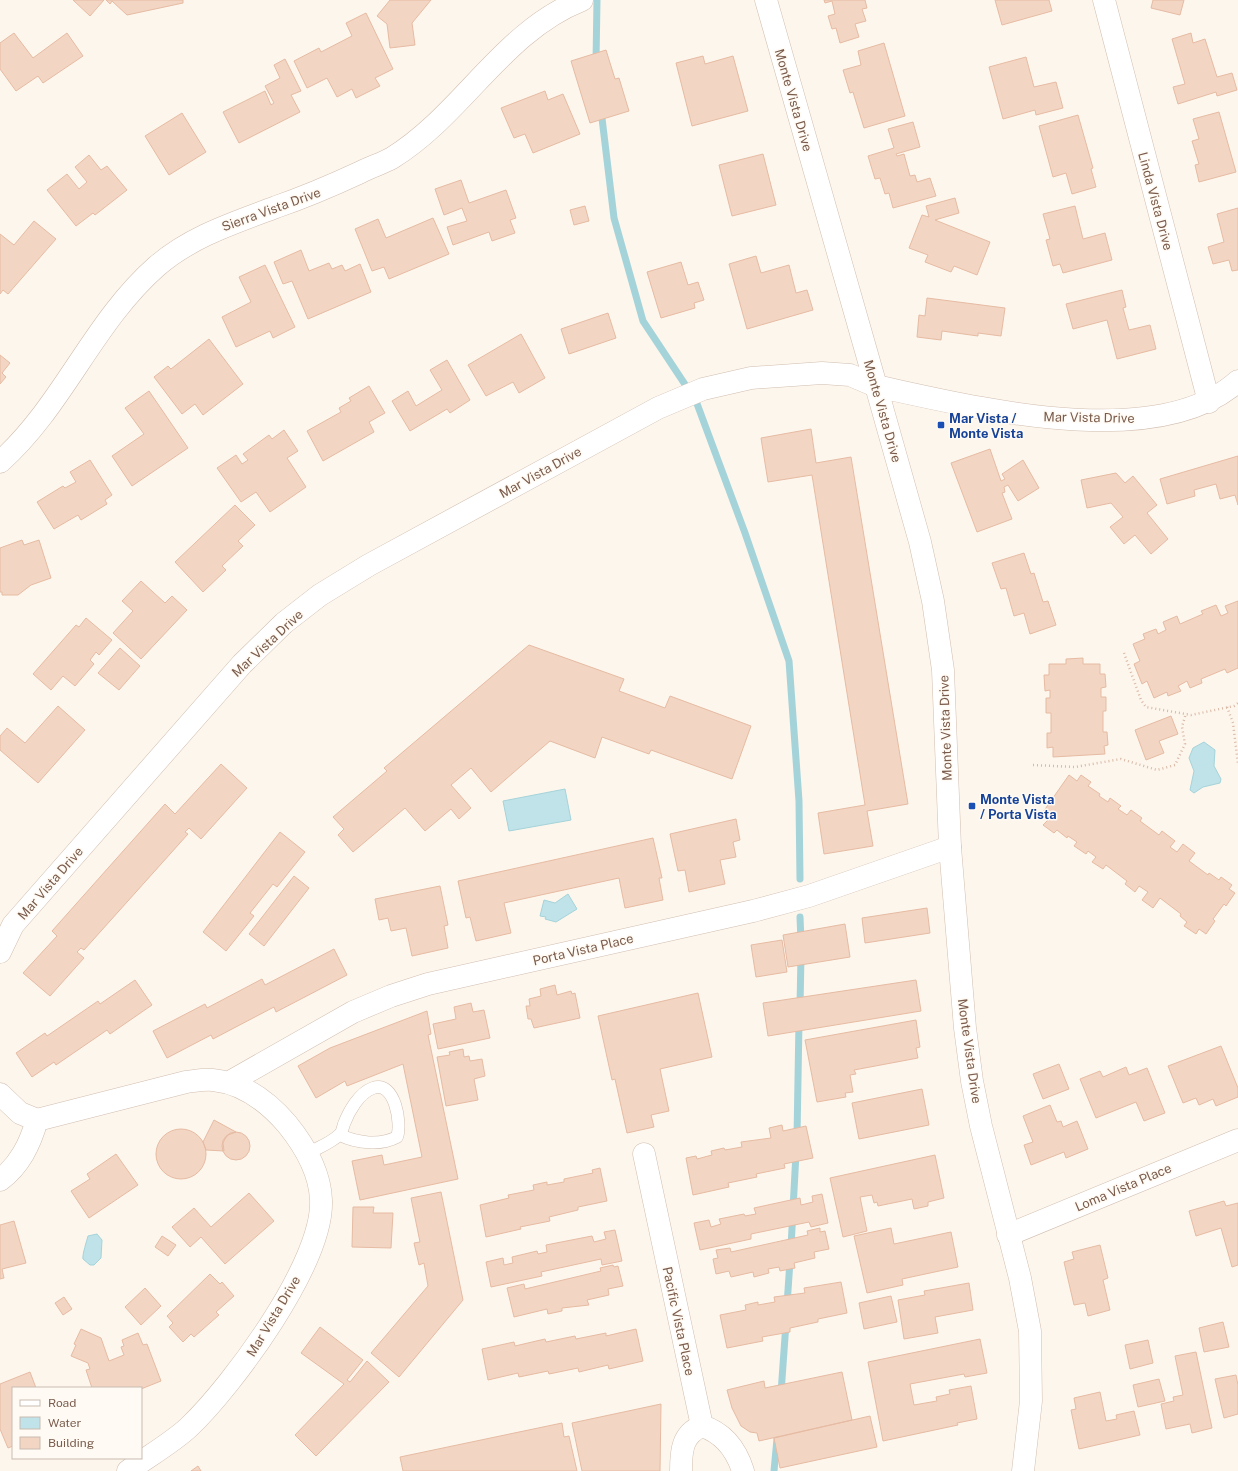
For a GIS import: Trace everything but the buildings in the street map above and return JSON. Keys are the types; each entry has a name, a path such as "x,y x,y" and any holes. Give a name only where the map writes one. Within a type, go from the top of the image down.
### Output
{"street":[{"name":"Sierra Vista Drive","path":"0,462 17,447 37,423 98,334 129,294 157,266 180,248 207,233 320,191 391,158 415,142 451,110 501,56 538,24 566,6 582,0"},
{"name":"Monte Vista Drive","path":"766,0 920,542 933,601 943,670 950,847 962,1005 972,1081 981,1126 1025,1304 1031,1350 1031,1401 1023,1471"},
{"name":"Linda Vista Drive","path":"1104,0 1209,402"},
{"name":"Mar Vista Drive","path":"0,952 7,924 242,664 284,623 320,595 368,565 658,408 703,389 751,378 822,372 850,375 876,386 982,409 1045,418 1100,420 1151,418 1185,411 1209,402 1227,391 1238,381"},
{"name":"Porta Vista Place","path":"228,1083 353,1012 398,994 436,982 753,911 809,896 950,847"},
{"name":"Mar Vista Drive","path":"37,1120 186,1082 212,1079 228,1083 259,1098 276,1112 298,1139 307,1154 319,1184 322,1200 320,1219 314,1240 288,1296 245,1363 189,1427 128,1471"},
{"path":"0,1094 20,1113 37,1120 25,1153 8,1174 0,1180"},
{"name":"Loma Vista Place","path":"1008,1235 1238,1140"},
{"name":"Pacific Vista Place","path":"644,1154 702,1426"},
{"path":"681,1471 683,1446 689,1434 702,1426 712,1429 722,1436 733,1448 743,1471"}],"lane":[{"path":"307,1154 340,1134 345,1122 360,1098 372,1088 381,1087 389,1092 395,1104 400,1129 397,1137 387,1142 373,1142 350,1140 340,1134"}],"path":[{"path":"1124,654 1141,700 1146,707 1191,715 1238,703"},
{"path":"1227,707 1233,723 1238,764"},
{"path":"1033,765 1075,767 1120,759 1157,770 1174,765 1184,744 1182,727 1186,714"}],"water":[{"path":"1204,742 1215,750 1214,766 1221,779 1220,783 1203,787 1194,793 1190,790 1194,771 1189,758 1193,748"},
{"path":"565,789 571,820 509,831 503,801"},
{"path":"568,894 577,909 556,922 540,916 544,900 555,903"},
{"path":"97,1234 102,1240 101,1258 94,1265 90,1265 83,1259 84,1251 88,1236"}],"waterway":[{"path":"596,62 597,0"},
{"path":"601,110 614,218 643,321 696,401 745,533 789,661 799,801 800,879"},
{"path":"800,917 801,941"},
{"path":"800,1007 801,955"},
{"path":"797,1137 799,1021"},
{"path":"791,1247 796,1153"},
{"path":"787,1305 790,1261"},
{"path":"781,1393 786,1323"},
{"path":"774,1471 777,1439"}],"place":[{"name":"Mar Vista / Monte Vista","path":"941,425"},
{"name":"Monte Vista / Porta Vista","path":"972,806"}]}
